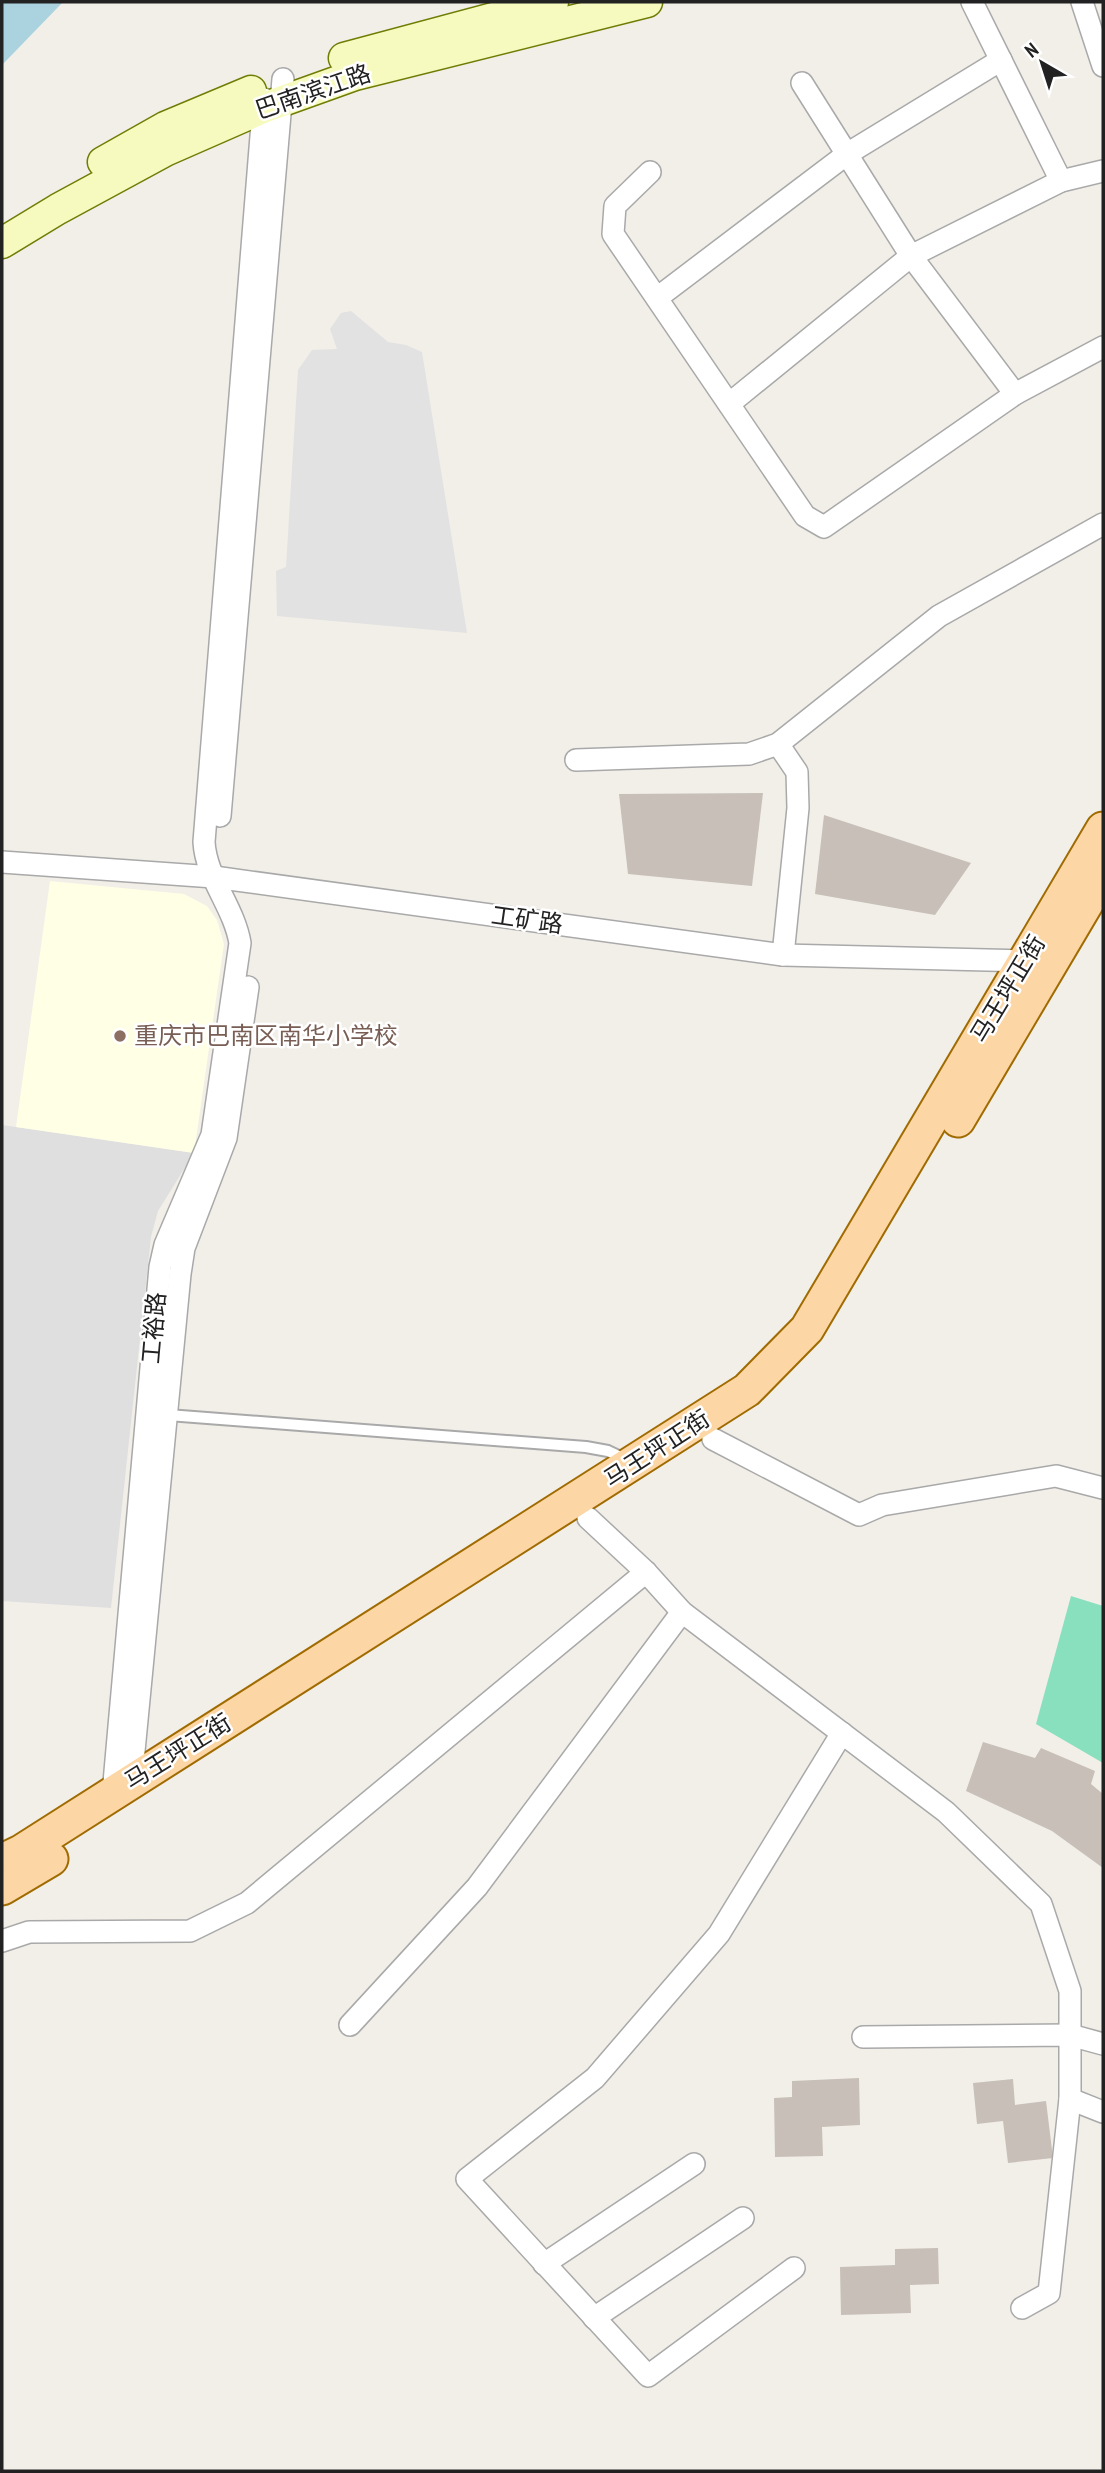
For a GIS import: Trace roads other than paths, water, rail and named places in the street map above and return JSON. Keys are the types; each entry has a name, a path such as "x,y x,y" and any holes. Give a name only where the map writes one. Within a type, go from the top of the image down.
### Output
{"main road":[{"name":"巴南滨江路","path":"2,243 165,151 351,55 553,2"},
{"name":"巴南滨江路","path":"2,219 164,127 273,93 647,2"},
{"name":"马王坪正街","path":"2,1888 764,1405 825,1341 1039,961 1103,829"},
{"name":"马王坪正街","path":"2,1861 122,1788 747,1390 807,1329 1039,961 1103,875"}],"street":[{"path":"972,2 1061,181"},
{"path":"1082,2 1103,66"},
{"path":"657,298 847,153 1001,60"},
{"path":"803,83 911,256 1015,394"},
{"path":"222,879 208,863 204,842 273,93"},
{"path":"729,404 911,256 1061,181 1103,171"},
{"path":"650,172 615,206 614,234 805,516 824,527 1015,394 1102,350"},
{"path":"576,760 749,754 778,744 939,615 1103,524"},
{"path":"778,744 797,772 798,808 783,955"},
{"name":"工矿路","path":"2,862 222,879 783,955 1039,961"},
{"name":"工裕路","path":"122,1788 167,1415 184,1248 226,1138 254,944 249,922 222,879"},
{"name":"工裕路","path":"122,1788 160,1267 165,1245 212,1135 240,943 222,879"},
{"path":"713,1438 859,1515 882,1505 1056,1476 1103,1488"},
{"path":"588,1518 646,1572 682,1612 946,1812 1041,1904 1069,1991 1070,2099 1049,2293 1022,2308"},
{"path":"2,1941 29,1932 190,1931 247,1903 646,1572"},
{"path":"350,2025 477,1886 682,1612"},
{"path":"794,2268 648,2376 467,2179 595,2078 719,1934 842,1733"},
{"path":"863,2037 1070,2035 1103,2044"},
{"path":"1070,2099 1103,2112"},
{"path":"544,2264 694,2164"},
{"path":"594,2318 743,2218"}],"lane":[{"path":"167,1415 586,1447 608,1451 634,1463"}],"water":[{"path":"2,2 63,2 2,65"}],"place":[{"name":"重庆市巴南区南华小学校","path":"120,1036"}]}
